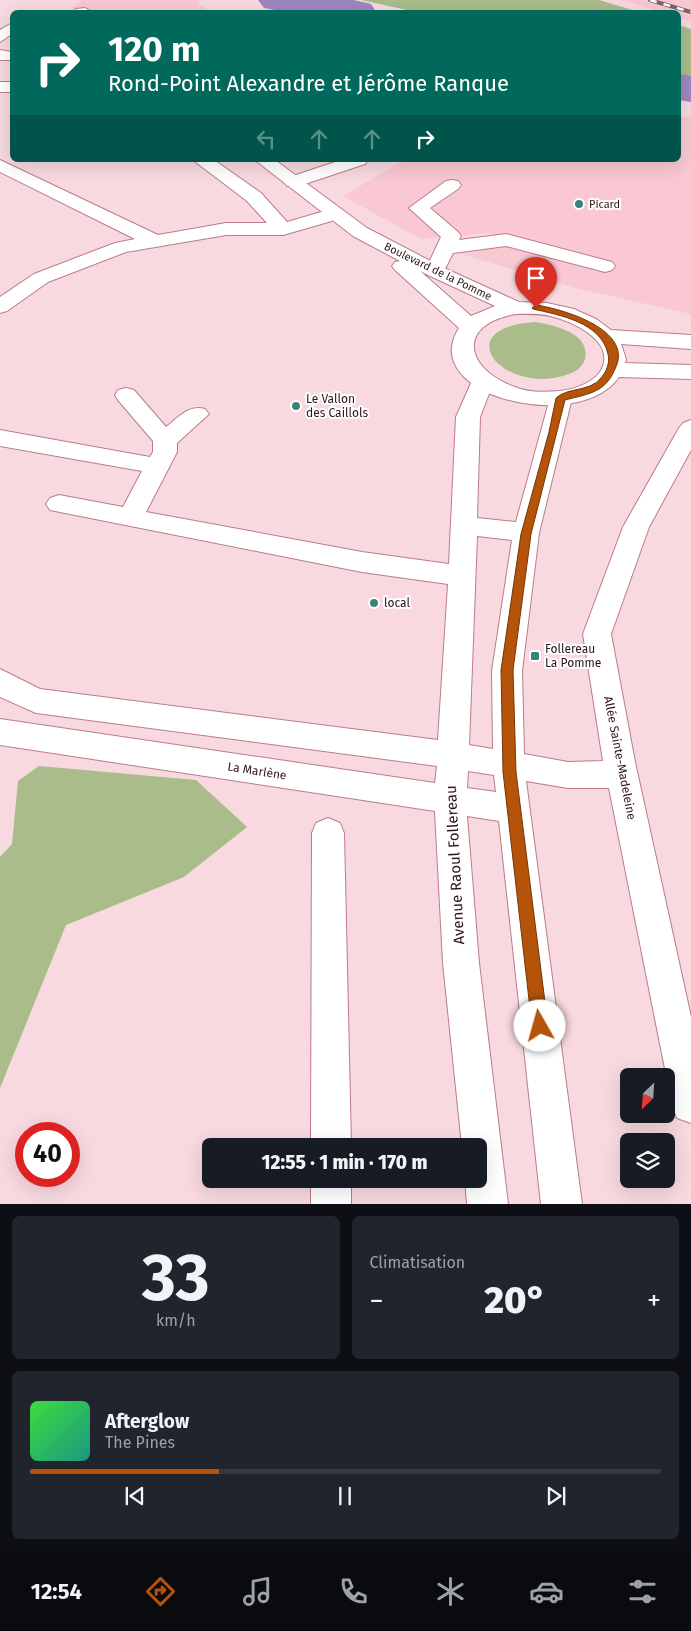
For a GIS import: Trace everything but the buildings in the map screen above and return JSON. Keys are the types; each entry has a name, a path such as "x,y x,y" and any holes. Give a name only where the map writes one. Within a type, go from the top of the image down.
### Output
{"street":[{"path":"0,38 10,29"},
{"path":"205,162 254,197 283,229"},
{"name":"Boulevard de la Pomme","path":"267,162 360,232 437,296 470,327"},
{"path":"294,182 335,163"},
{"path":"0,165 154,241"},
{"path":"435,271 451,236 418,208 452,185"},
{"path":"0,307 41,278 122,247 226,229 283,229 335,214"},
{"name":"Boulevard de la Pomme","path":"360,232 435,271 516,308"},
{"path":"444,248 506,240 605,266"},
{"path":"516,308 556,310 592,325 605,336 614,353 612,370 605,380 594,388 561,398 519,396 499,390 470,371 463,360 460,348 462,337 481,318 516,308"},
{"path":"605,336 691,342"},
{"path":"612,370 691,372"},
{"name":"Avenue Raoul Follereau","path":"483,381 468,417 462,525 459,656 450,801 461,963 488,1204"},
{"path":"126,396 165,440 165,452 130,518"},
{"path":"561,398 554,432 526,534 507,670 509,766 513,809 562,1204"},
{"path":"165,440 197,414"},
{"name":"Allée Sainte-Madeleine","path":"691,428 636,527 597,634 622,774 691,1104"},
{"path":"0,438 157,466"},
{"path":"59,504 362,562 461,576"},
{"path":"462,525 526,534"},
{"path":"0,681 6,687 36,701 452,755 568,775 622,774"},
{"name":"La Marlène","path":"0,732 513,809"},
{"path":"328,833 331,1138"},
{"path":"331,1188 332,1204"}],"shaded area":[{"path":"82,0 202,0 197,3 208,10 70,10"},
{"path":"620,0 691,0 691,22 681,19 681,10 654,10"},
{"path":"681,117 691,117 691,314 575,288 461,254 495,248 490,233 421,239 343,196 401,162 681,162"}],"green space":[{"path":"361,0 599,0 632,10 407,10"},
{"path":"681,26 691,29 691,78 681,76"},
{"path":"535,322 561,328 577,337 585,350 583,364 569,374 545,379 524,377 506,370 494,359 489,347 493,336 508,327"},
{"path":"39,766 196,780 247,827 184,877 66,925 0,1088 0,857 12,844 18,781"}],"waterway":[{"path":"277,0 344,10"},
{"path":"681,87 691,89"}],"railway":[{"path":"650,0 691,12"}],"place":[{"name":"Picard","path":"579,204"},
{"name":"Le Vallon des Caillols","path":"296,406"},
{"name":"local","path":"374,603"},
{"name":"Follereau La Pomme","path":"535,656"}],"route":[{"path":"536,308 556,310 592,325 605,336 611,344 614,353 612,370 605,380 579,395 561,398 554,432 526,534 507,670 509,772 540,1026"}]}
